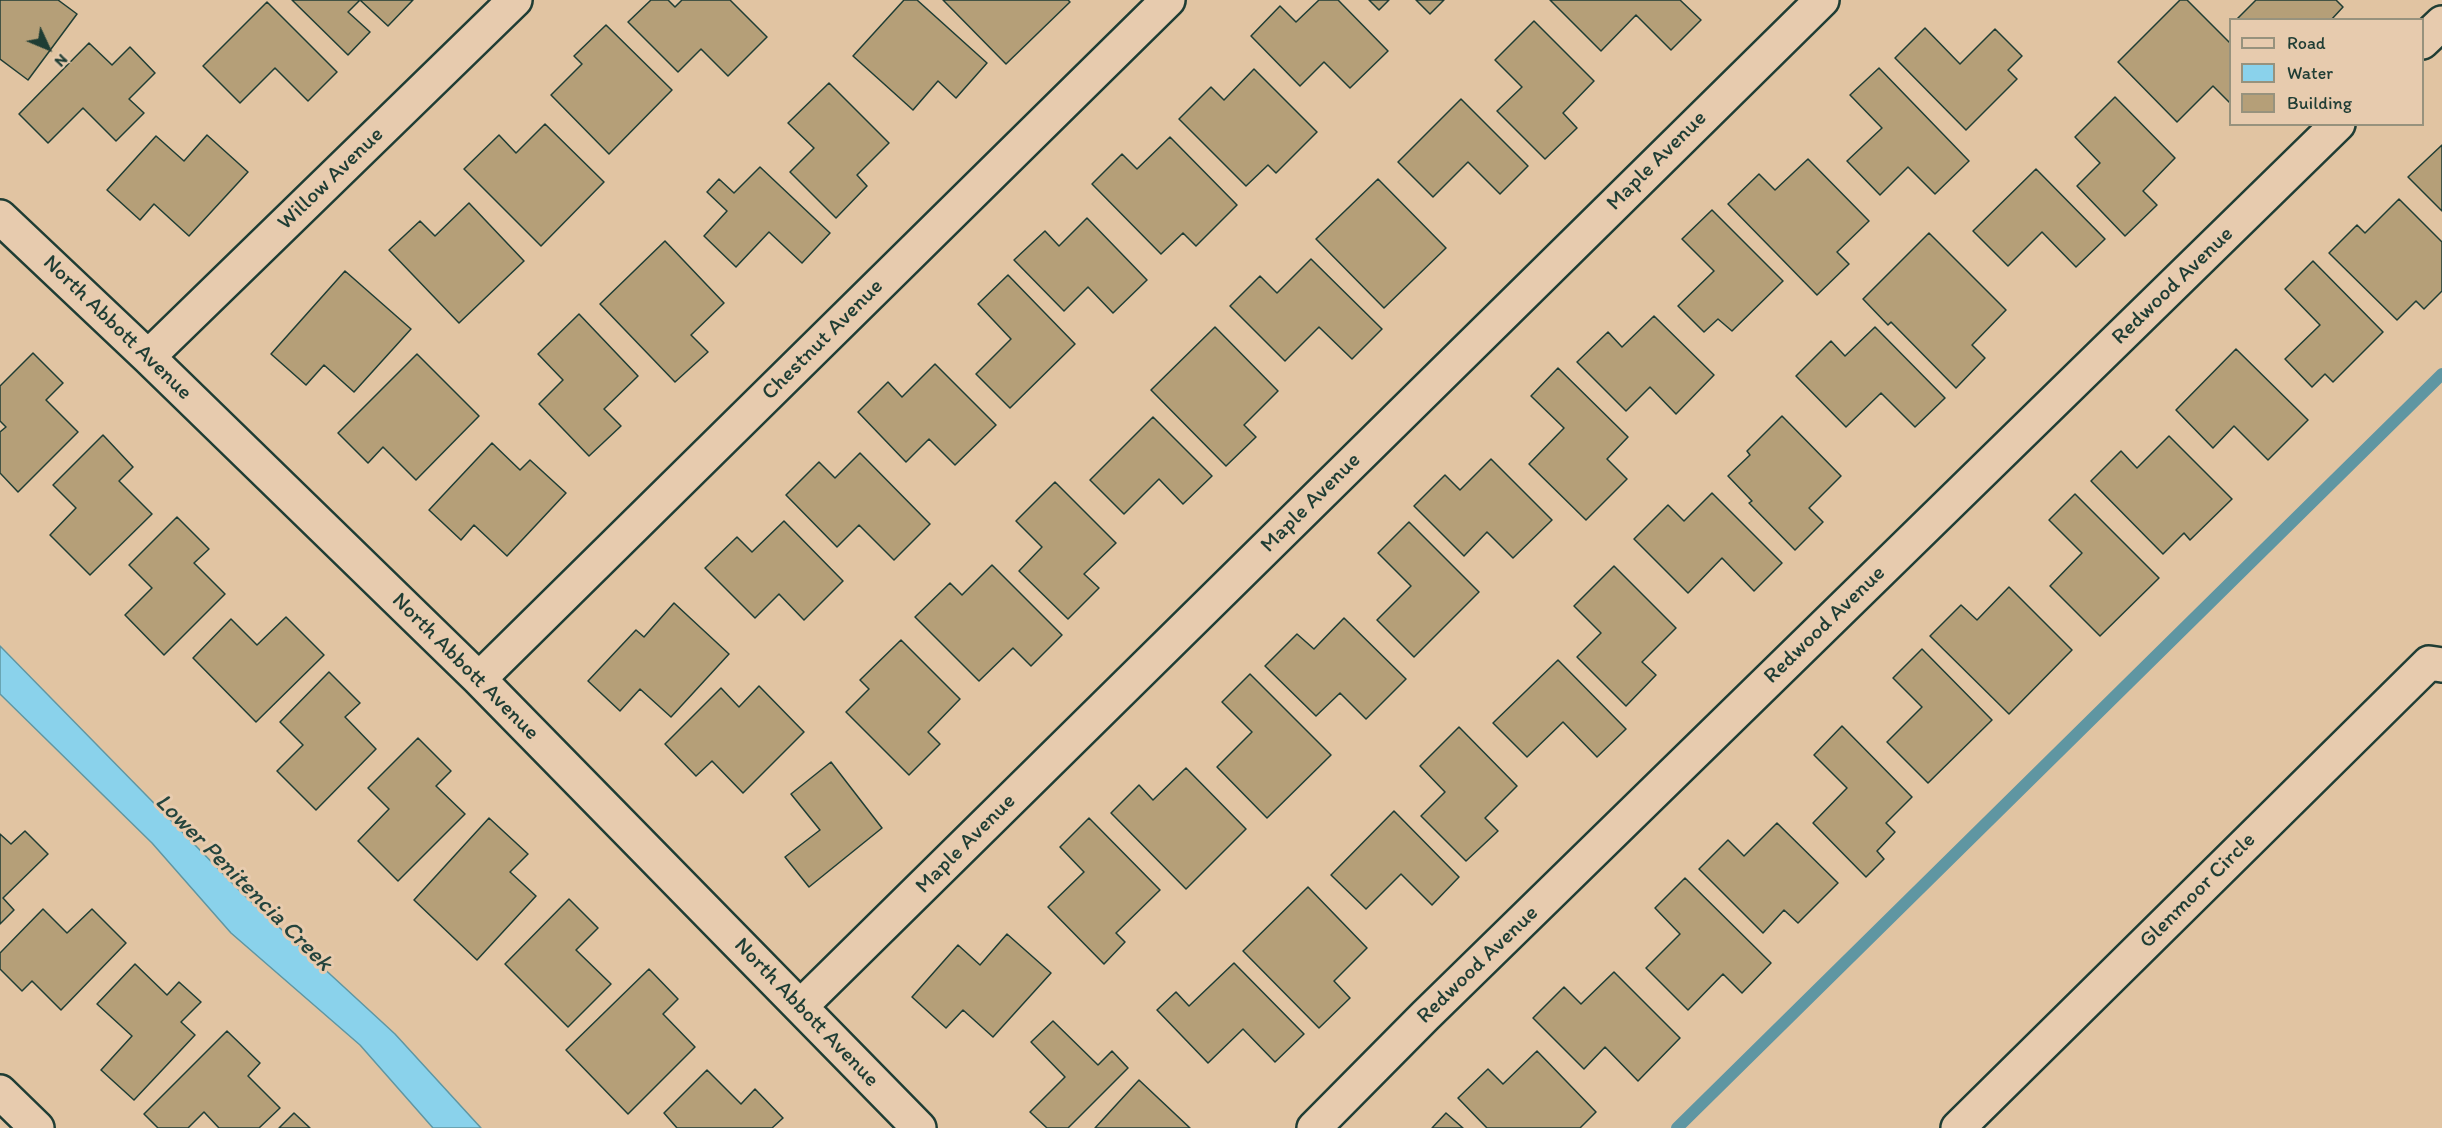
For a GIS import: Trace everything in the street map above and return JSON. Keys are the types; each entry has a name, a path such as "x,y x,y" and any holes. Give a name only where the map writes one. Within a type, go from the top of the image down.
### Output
{"street":[{"name":"Willow Avenue","path":"148,357 515,0"},
{"name":"Chestnut Avenue","path":"479,679 1168,0"},
{"name":"Maple Avenue","path":"801,1006 1822,0"},
{"path":"2424,40 2442,23"},
{"name":"Redwood Avenue","path":"1314,1128 1425,1016 2336,126"},
{"name":"North Abbott Avenue","path":"0,217 148,357 479,679 919,1128"},
{"name":"Glenmoor Circle","path":"1958,1128 2429,663 2442,665"},
{"path":"0,1092 37,1128"}],"water":[{"path":"0,646 243,894 395,1034 481,1128 433,1128 360,1045 231,933 152,843 0,694"}],"building":[{"path":"0,0 58,0 77,14 28,80 0,59"},
{"path":"292,0 360,0 348,12 370,32 348,55"},
{"path":"360,0 413,0 388,26"},
{"path":"651,0 668,0 675,7 682,0 730,0 767,37 728,76 701,49 678,72 628,22"},
{"path":"904,0 917,0 987,63 956,98 938,81 913,110 853,56"},
{"path":"943,0 1068,0 1070,2 1006,64"},
{"path":"1319,0 1338,0 1388,51 1350,88 1324,62 1300,86 1251,36 1280,6 1296,22"},
{"path":"1369,0 1389,0 1379,10"},
{"path":"1416,0 1444,0 1430,14"},
{"path":"1550,0 1680,0 1701,20 1671,50 1636,15 1601,51"},
{"path":"2180,0 2187,0 2229,42 2229,102 2213,86 2177,122 2118,62"},
{"path":"2256,0 2336,0 2343,7 2333,18 2238,18"},
{"path":"267,2 337,72 308,101 275,68 240,103 203,66"},
{"path":"1534,21 1594,81 1563,113 1577,128 1545,159 1497,111 1522,87 1495,60"},
{"path":"606,25 672,90 609,154 551,95 582,64 574,56"},
{"path":"1925,28 1960,64 1995,29 2022,56 2008,70 2017,79 1966,130 1895,58"},
{"path":"89,43 112,65 130,47 155,73 129,99 144,113 116,141 83,108 48,143 19,114"},
{"path":"1879,68 1969,161 1935,194 1908,167 1880,195 1847,161 1882,128 1850,95"},
{"path":"1254,69 1317,132 1276,173 1268,165 1246,186 1179,119 1211,87 1224,100"},
{"path":"829,83 889,143 857,175 867,186 836,218 790,172 814,148 788,123"},
{"path":"2115,97 2175,158 2143,191 2157,205 2125,236 2077,186 2100,163 2075,137"},
{"path":"1461,99 1528,166 1500,194 1468,162 1433,197 1398,162"},
{"path":"545,124 604,182 541,246 464,169 499,135 516,153"},
{"path":"207,135 248,172 189,236 154,204 140,220 107,190 156,136 184,161"},
{"path":"1170,137 1237,205 1196,246 1183,233 1161,254 1092,184 1122,154 1137,169"},
{"path":"2442,145 2442,211 2408,177"},
{"path":"1808,159 1869,221 1837,252 1849,264 1817,295 1728,204 1759,174 1775,190"},
{"path":"760,167 830,233 802,263 769,232 736,267 704,236 727,211 707,192 719,179 734,193"},
{"path":"2036,169 2105,239 2076,267 2042,232 2008,266 1973,231"},
{"path":"1378,179 1446,248 1384,308 1316,239"},
{"path":"2399,199 2442,242 2442,291 2424,309 2416,301 2397,320 2329,253 2357,225 2365,233"},
{"path":"469,203 524,261 459,323 389,250 420,221 435,236"},
{"path":"1712,210 1783,281 1732,331 1718,319 1704,332 1678,306 1714,271 1682,239"},
{"path":"1087,218 1147,280 1113,313 1088,287 1064,311 1014,260 1045,231 1059,246"},
{"path":"1929,233 2006,310 1972,345 1985,358 1956,388 1891,322 1888,325 1863,299"},
{"path":"665,241 724,303 691,335 708,352 675,382 600,304"},
{"path":"1311,259 1382,329 1352,359 1319,327 1285,361 1230,306 1260,276 1277,293"},
{"path":"2313,261 2383,332 2333,382 2325,374 2312,387 2285,359 2320,325 2285,289"},
{"path":"345,271 411,329 354,392 324,365 306,385 271,354"},
{"path":"1008,275 1075,344 1010,408 976,374 1011,339 978,304"},
{"path":"579,314 638,376 604,409 621,426 589,456 539,404 563,380 538,354"},
{"path":"1654,316 1714,375 1676,414 1650,387 1626,411 1577,362 1608,332 1622,347"},
{"path":"1215,327 1278,391 1244,425 1256,437 1226,466 1151,390"},
{"path":"1875,327 1945,398 1915,427 1881,393 1846,427 1796,376 1831,341 1845,356"},
{"path":"2236,349 2308,420 2268,460 2234,426 2213,448 2176,410"},
{"path":"33,353 63,383 46,400 78,432 18,492 0,473 0,432 6,427 0,421 0,386"},
{"path":"417,354 479,416 416,480 383,447 368,463 338,433"},
{"path":"935,364 996,425 955,465 929,439 906,462 858,412 888,382 902,397"},
{"path":"1558,368 1628,437 1607,459 1627,479 1586,520 1529,464 1564,428 1531,396"},
{"path":"1782,416 1841,476 1809,508 1823,522 1795,550 1749,503 1752,501 1728,476 1750,455 1747,451"},
{"path":"1153,417 1212,476 1183,504 1159,479 1124,514 1090,480"},
{"path":"103,435 133,467 119,481 152,514 90,575 50,535 76,508 53,485"},
{"path":"2169,436 2232,499 2190,540 2184,533 2163,554 2091,481 2121,451 2137,468"},
{"path":"492,443 520,470 530,460 566,493 507,556 474,525 461,540 429,510"},
{"path":"860,453 930,524 894,560 859,525 837,547 786,495 819,462 835,478"},
{"path":"1491,459 1552,520 1513,558 1487,532 1464,556 1414,506 1445,475 1460,490"},
{"path":"1055,482 1116,543 1084,574 1099,588 1068,619 1019,571 1042,547 1016,521"},
{"path":"1712,493 1782,563 1754,591 1722,558 1688,593 1634,539 1668,505 1684,521"},
{"path":"2075,494 2159,578 2100,636 2050,586 2082,553 2049,520"},
{"path":"177,517 209,549 194,563 225,594 164,655 125,615 152,588 129,565"},
{"path":"784,521 843,581 804,620 779,594 755,618 705,568 737,537 752,552"},
{"path":"1409,522 1479,592 1414,657 1377,620 1411,586 1378,553"},
{"path":"992,565 1062,635 1031,666 1013,648 979,681 915,617 950,583 962,595"},
{"path":"1614,566 1676,628 1642,662 1656,675 1626,706 1577,657 1601,633 1574,606"},
{"path":"2009,587 2072,650 2009,714 1930,636 1961,605 1977,620"},
{"path":"674,603 729,654 671,717 640,689 620,711 588,681 636,630 644,637"},
{"path":"286,617 324,655 256,722 193,658 231,619 257,645"},
{"path":"1344,618 1406,679 1366,719 1340,693 1316,716 1265,666 1297,634 1314,649"},
{"path":"901,640 960,699 928,732 940,744 909,775 846,712 869,689 860,680"},
{"path":"1922,649 1992,720 1928,783 1887,742 1922,707 1893,678"},
{"path":"1558,660 1626,729 1597,757 1563,722 1527,757 1493,723"},
{"path":"329,672 360,703 345,717 376,749 316,810 277,771 303,745 280,722"},
{"path":"1250,674 1331,755 1267,818 1217,767 1252,732 1222,702"},
{"path":"759,686 804,732 743,793 712,761 696,776 665,744 721,688 739,707"},
{"path":"1842,726 1912,797 1886,823 1895,832 1877,851 1884,859 1866,877 1813,823 1847,788 1814,755"},
{"path":"1459,727 1517,786 1485,818 1498,831 1466,861 1421,816 1445,792 1420,766"},
{"path":"418,738 451,771 436,786 465,814 398,881 358,841 389,809 368,788"},
{"path":"831,762 882,828 809,887 785,857 820,830 791,794"},
{"path":"1186,768 1246,829 1186,889 1111,813 1139,785 1153,800"},
{"path":"1394,811 1459,877 1432,905 1401,874 1366,909 1331,875"},
{"path":"489,818 528,854 510,872 536,896 477,960 414,900"},
{"path":"1089,818 1160,890 1116,933 1125,942 1104,964 1048,907 1084,872 1060,847"},
{"path":"1777,823 1838,883 1798,923 1784,910 1763,933 1699,869 1728,840 1744,856"},
{"path":"25,831 48,854 3,898 14,910 0,924 0,834 11,844"},
{"path":"1685,878 1771,963 1742,993 1723,974 1688,1010 1646,968 1680,934 1655,908"},
{"path":"1308,887 1367,948 1334,981 1350,998 1319,1028 1243,951"},
{"path":"569,899 598,928 576,950 611,984 568,1027 505,964"},
{"path":"43,909 67,933 92,909 126,943 61,1010 32,981 22,991 0,969 0,953"},
{"path":"1007,934 1051,973 993,1037 963,1010 946,1028 912,997 958,945 980,965"},
{"path":"1234,963 1304,1034 1275,1062 1243,1029 1208,1063 1157,1010 1176,992 1189,1006"},
{"path":"135,964 167,995 179,982 201,1002 181,1022 195,1035 134,1100 101,1070 132,1036 97,1004"},
{"path":"649,969 678,999 663,1014 695,1047 628,1114 566,1050"},
{"path":"1614,972 1680,1038 1638,1081 1605,1047 1584,1069 1533,1018 1564,987 1581,1004"},
{"path":"1053,1021 1098,1065 1112,1051 1128,1068 1068,1128 1047,1128 1030,1112 1065,1077 1031,1042"},
{"path":"227,1031 260,1063 248,1076 280,1108 259,1128 219,1128 204,1112 188,1128 158,1128 144,1114"},
{"path":"1537,1051 1596,1112 1580,1128 1487,1128 1458,1098 1488,1069 1503,1084"},
{"path":"707,1070 741,1104 755,1089 783,1118 772,1128 677,1128 664,1113"},
{"path":"1139,1080 1190,1128 1095,1128"},
{"path":"294,1113 310,1128 279,1128"},
{"path":"1446,1113 1463,1128 1432,1128"}],"waterway":[{"path":"1677,1128 2442,374"}],"water label":[{"name":"Lower Penitencia Creek","path":"243,883"}]}
